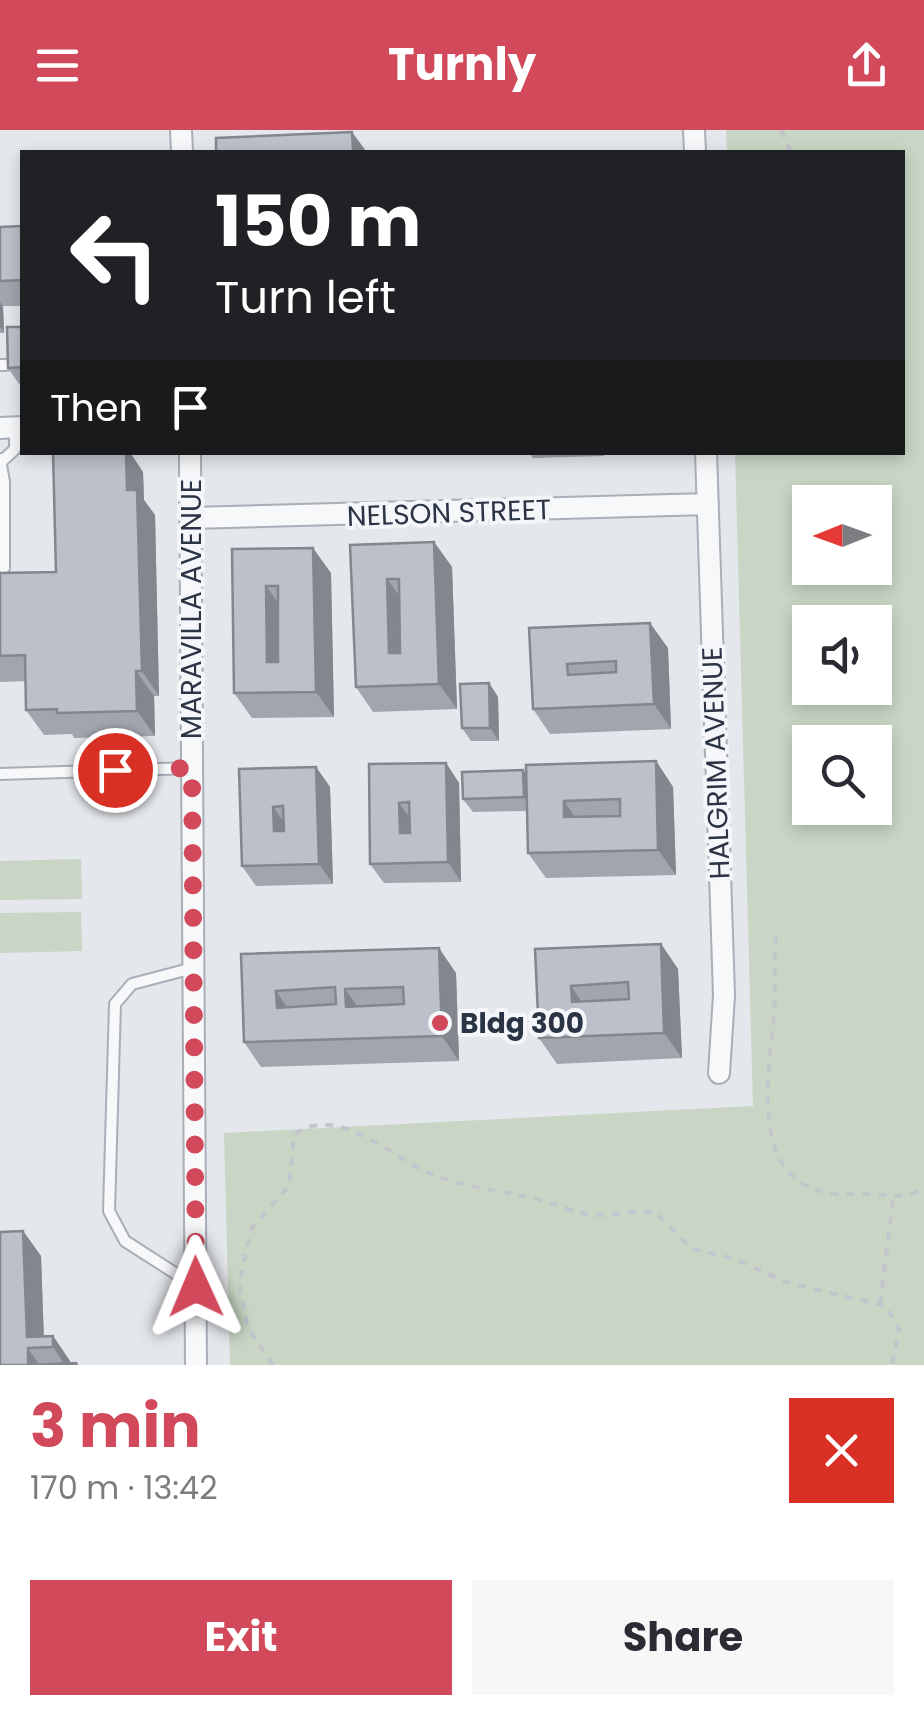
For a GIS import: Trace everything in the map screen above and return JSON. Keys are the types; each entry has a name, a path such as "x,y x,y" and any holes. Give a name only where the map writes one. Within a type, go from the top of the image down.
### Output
{"street":[{"name":"MARAVILLA AVENUE","path":"190,455 196,1365"},
{"name":"HALGRIM AVENUE","path":"706,455 724,995 720,1072"},
{"name":"NELSON STREET","path":"190,518 708,504"}],"lane":[{"path":"4,568 1,460 14,449 13,428"},
{"path":"0,774 192,768"},
{"path":"194,968 132,984 115,1004 109,1211 125,1241 196,1287"}],"path":[{"path":"776,937 774,1017 764,1090 767,1125 777,1152 793,1174 840,1196 893,1198 911,1196 924,1188"},
{"path":"273,1365 240,1306 242,1266 252,1229 289,1186 294,1135 307,1125 356,1133 426,1172 473,1190 540,1199 598,1215 655,1212 692,1248 732,1258 789,1283 880,1304 894,1316 899,1329 892,1365"},
{"path":"880,1304 893,1198"}],"green space":[{"path":"726,130 924,130 924,1365 230,1365 224,1133 753,1106 735,455 905,455 905,150 727,150"},
{"path":"81,859 82,899 0,900 0,861"},
{"path":"81,912 82,951 0,953 0,913"}],"building":[{"path":"352,132 353,150 216,150 216,138"},
{"path":"20,226 20,280 0,281 0,227"},
{"path":"7,327 20,327 20,367 8,368"},
{"path":"53,455 126,455 127,490 137,490 142,671 136,671 137,711 26,710 25,655 0,656 0,573 56,572"},
{"path":"434,542 439,684 356,687 350,545","holes":["387,579 399,579 400,653 389,653"]},
{"path":"313,548 316,692 234,693 232,549","holes":["266,586 278,586 278,662 267,662"]},
{"path":"650,623 654,704 533,709 529,628","holes":["616,661 616,672 568,675 567,664"]},
{"path":"489,683 490,728 462,728 460,684"},
{"path":"656,761 658,850 528,853 526,765","holes":["620,799 620,816 564,817 564,801"]},
{"path":"446,763 448,862 370,864 369,764","holes":["409,802 410,833 400,833 399,803"]},
{"path":"316,767 319,864 242,866 239,769","holes":["283,806 284,831 274,831 273,807"]},
{"path":"523,770 524,797 463,799 462,772"},
{"path":"661,944 664,1033 539,1038 535,949","holes":["628,982 629,999 572,1002 571,986"]},
{"path":"439,948 442,1036 244,1042 241,954","holes":["335,987 336,1004 277,1008 276,991","403,987 404,1004 346,1007 345,989"]},
{"path":"23,1231 27,1337 53,1336 53,1347 28,1348 28,1365 0,1365 0,1232"}],"place":[{"name":"Bldg 300","path":"440,1023"}],"route":[{"path":"115,770 192,768 196,1287"}]}
